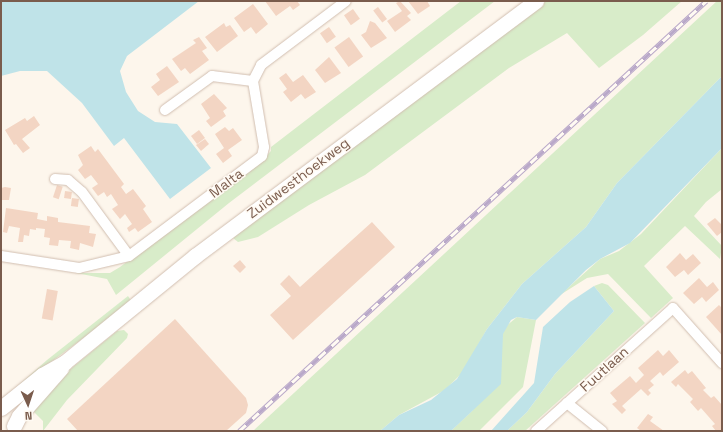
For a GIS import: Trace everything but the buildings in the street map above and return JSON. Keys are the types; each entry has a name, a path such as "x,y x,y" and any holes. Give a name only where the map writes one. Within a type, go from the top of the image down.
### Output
{"main road":[{"name":"Zuidwesthoekweg","path":"1,410 42,375 65,362 195,256 536,1"},
{"name":"Zuidwesthoekweg","path":"15,429 19,416 65,362"},
{"path":"1,410 13,420 15,429"}],"street":[{"path":"165,110 212,76 253,81 261,65 346,1"},
{"name":"Malta","path":"1,256 79,268 102,264 129,256 262,156 264,147 253,81"},
{"path":"55,179 68,180 82,192 129,256"},
{"name":"Fuutlaan","path":"536,431 673,308 722,363"},
{"path":"567,403 602,431"}],"green space":[{"path":"461,1 495,1 229,203 116,295 107,279 76,273 110,273 120,267 260,162 271,151 271,147"},
{"path":"545,1 682,1 643,35 599,68 567,33 509,68 365,175 309,205 258,237 238,242 233,238 509,26"},
{"path":"717,1 722,1 722,76 617,183 586,227 522,284 487,329 463,372 445,390 399,415 380,431 253,431"},
{"path":"722,148 722,189 706,202 694,216 722,246 720,259 685,226 644,266 673,298 651,318 608,274 587,278 560,295 600,259 619,251 641,234"},
{"path":"602,283 608,285 645,323 525,431 507,431 527,412 555,374 614,311 594,286"},
{"path":"128,296 132,302 13,390 47,360"},
{"path":"517,317 536,320 523,387 479,431 451,431 473,410 505,327"},
{"path":"124,330 128,334 127,338 67,400 43,431 43,421 31,409 62,376 117,331"}],"water":[{"path":"1,1 199,1 127,56 120,71 126,92 138,111 155,122 177,124 211,168 170,199 124,138 114,146 82,103 47,71 20,71 1,76"},
{"path":"722,76 722,148 630,243 600,259 586,270 536,320 517,317 511,320 503,334 501,384 451,431 380,431 399,415 431,400 457,379 487,329 522,284 586,227 617,183"},
{"path":"594,286 614,311 555,374 527,412 507,431 491,431 534,383 543,327 570,302"}],"railway":[{"path":"239,431 706,1"}]}
